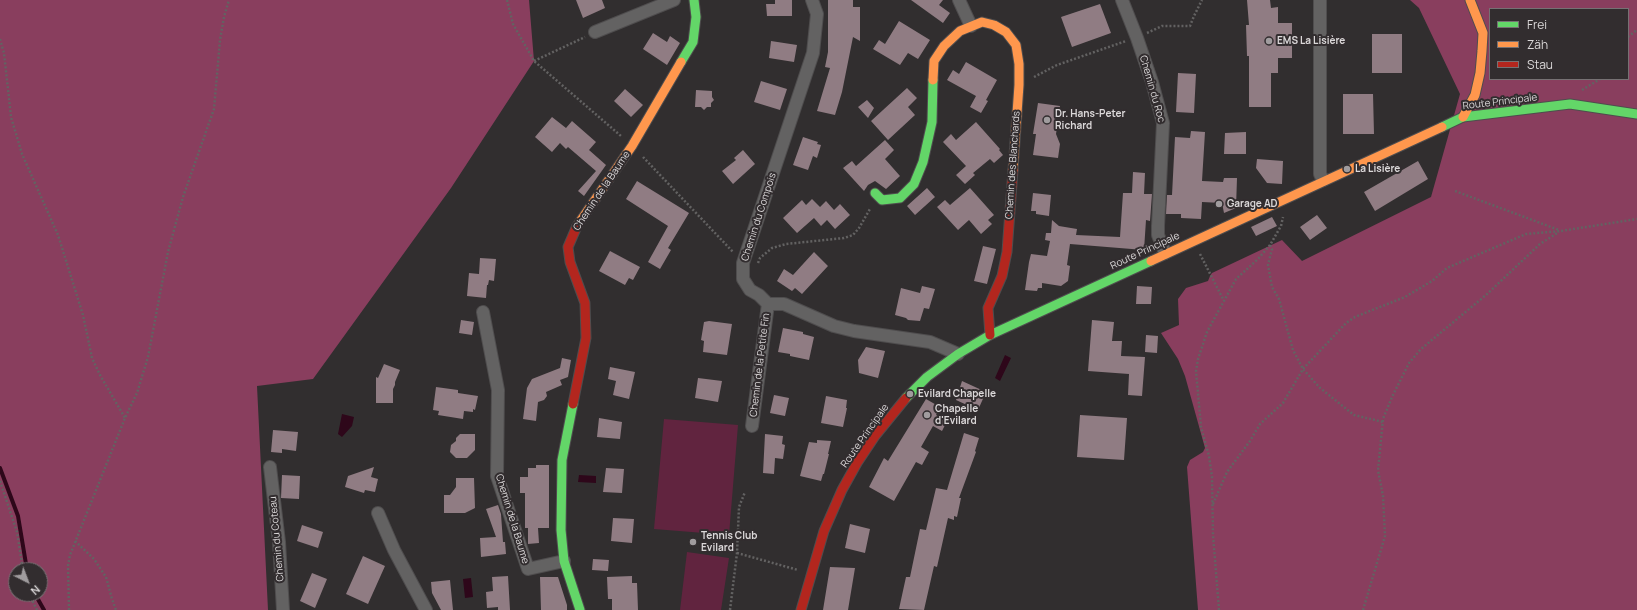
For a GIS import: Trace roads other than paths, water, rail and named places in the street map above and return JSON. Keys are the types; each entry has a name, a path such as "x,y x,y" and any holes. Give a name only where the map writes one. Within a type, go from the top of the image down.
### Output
{"street":[{"path":"595,32 674,0"},
{"name":"Chemin de la Baume","path":"580,610 564,561 560,530 562,460 586,338 585,303 570,262 568,247 577,225 632,146 693,42 696,17 694,0"},
{"name":"Chemin du Compois","path":"768,304 759,295 750,290 743,279 743,263 813,54 816,14 812,0"},
{"path":"959,0 971,26"},
{"name":"Chemin du Roc","path":"1122,0 1152,82 1163,123 1158,235 1165,253"},
{"path":"1320,0 1320,174 1323,180"},
{"path":"1463,116 1475,95 1480,73 1482,51 1483,33 1477,14 1470,0"},
{"name":"Chemin des Blanchards","path":"875,193 882,200 900,198 914,184 923,162 932,122 934,61 944,46 960,31 982,22 994,25 1006,32 1016,45 1019,64 1019,85 1007,252 1002,276 988,308 990,335"},
{"name":"Route Principale","path":"801,610 824,531 842,490 857,463 875,436 899,406 927,377 958,354 990,335 1463,116 1570,104 1637,114"},
{"path":"768,304 784,304 834,326 854,331 930,342 958,354"},
{"name":"Chemin de la Petite Fin","path":"752,426 768,304"},
{"name":"Chemin de la Baume","path":"483,312 498,390 498,476 502,491 528,569 564,561"},
{"name":"Chemin du Coteau","path":"270,467 279,542 283,610"},
{"path":"378,513 394,550 426,610"}],"waterway":[{"path":"0,468 18,516 26,562"},
{"path":"40,602 44,610"}],"place":[{"name":"EMS La Lisière","path":"1269,41"},
{"name":"Dr. Hans-Peter Richard","path":"1047,120"},
{"name":"La Lisière","path":"1347,169"},
{"name":"Garage AD","path":"1219,204"},
{"name":"Evilard Chapelle","path":"910,394"},
{"name":"Chapelle d'Evilard","path":"927,415"},
{"name":"Tennis Club Evilard","path":"693,542"}]}
